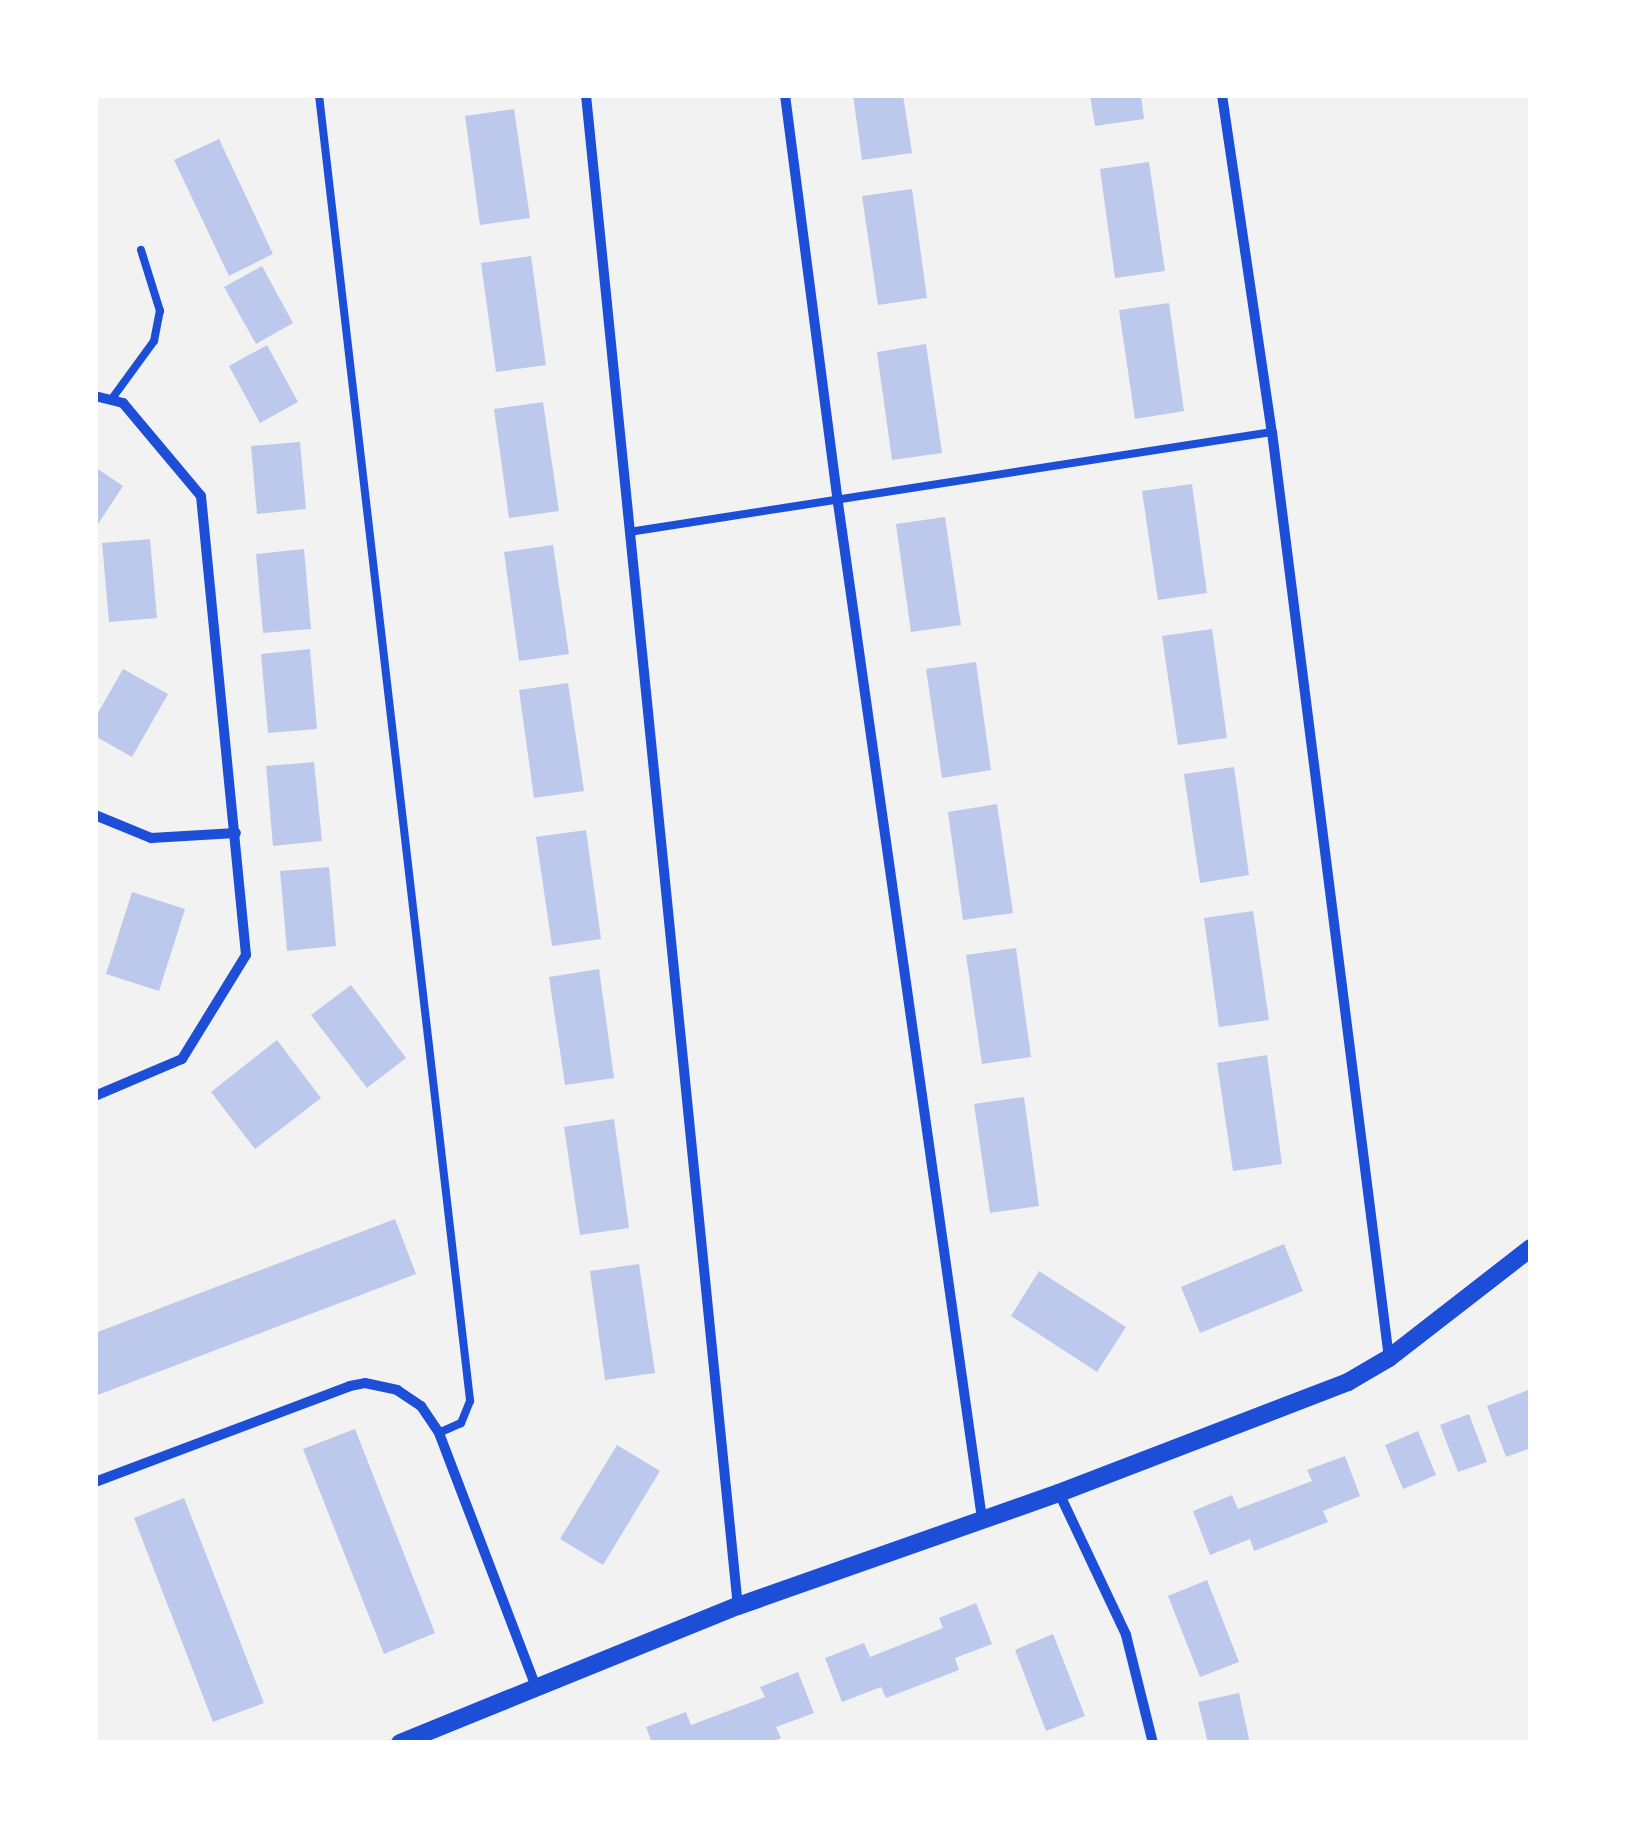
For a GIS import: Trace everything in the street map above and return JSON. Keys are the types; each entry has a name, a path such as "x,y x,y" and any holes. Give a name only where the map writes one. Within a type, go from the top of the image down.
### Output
{"street":[{"path":"586,95 738,1606"},
{"path":"786,95 838,503 982,1519"},
{"path":"1222,95 1272,432 1389,1358"},
{"path":"95,396 123,404 201,496 246,955 182,1059 95,1096"},
{"path":"95,815 152,838 236,832"},
{"path":"400,1743 738,1606 1059,1493 1348,1382 1389,1358 1531,1248"},
{"path":"95,1482 330,1392 365,1383 410,1397 431,1417 439,1433 537,1689"},
{"path":"1059,1493 1126,1635 1154,1743"}],"lane":[{"path":"320,95 470,1401 461,1423 439,1433"},
{"path":"111,400 154,340 160,311 141,250"},
{"path":"629,532 838,503 1272,432"}],"building":[{"path":"853,95 903,95 912,153 862,160"},
{"path":"1090,95 1141,95 1144,119 1095,126"},
{"path":"514,109 530,218 480,225 465,116"},
{"path":"219,139 273,254 229,276 174,160"},
{"path":"1149,162 1165,271 1115,278 1100,169"},
{"path":"912,189 927,298 878,305 862,196"},
{"path":"531,256 546,365 496,372 481,263"},
{"path":"262,266 293,323 256,344 224,287"},
{"path":"1169,303 1184,411 1135,419 1119,310"},
{"path":"926,344 942,453 892,460 877,352"},
{"path":"267,345 298,402 260,423 229,366"},
{"path":"543,402 559,511 509,518 494,409"},
{"path":"300,442 306,509 257,514 251,446"},
{"path":"95,467 123,486 98,524 95,521"},
{"path":"1192,484 1207,593 1158,600 1142,491"},
{"path":"945,517 961,625 911,632 896,524"},
{"path":"150,539 157,618 109,622 102,543"},
{"path":"553,545 569,654 519,661 504,552"},
{"path":"304,549 311,629 263,633 256,554"},
{"path":"1212,629 1227,738 1178,745 1162,636"},
{"path":"310,649 317,729 268,733 261,654"},
{"path":"976,662 991,770 942,778 926,669"},
{"path":"123,669 168,694 132,757 95,736 95,718"},
{"path":"568,683 584,791 534,798 519,690"},
{"path":"314,762 322,841 273,846 266,766"},
{"path":"1234,767 1249,875 1200,883 1184,774"},
{"path":"997,804 1013,913 963,920 948,812"},
{"path":"586,830 601,939 552,946 536,837"},
{"path":"329,867 336,946 287,951 280,871"},
{"path":"132,892 185,909 159,991 106,974"},
{"path":"1253,911 1269,1020 1219,1027 1204,918"},
{"path":"1016,948 1031,1057 982,1064 966,955"},
{"path":"599,969 614,1078 565,1085 549,977"},
{"path":"351,985 406,1058 367,1088 311,1015"},
{"path":"277,1040 321,1098 255,1149 211,1092"},
{"path":"1267,1055 1282,1164 1233,1171 1217,1063"},
{"path":"1024,1097 1039,1206 990,1213 974,1104"},
{"path":"614,1119 629,1228 580,1235 564,1127"},
{"path":"395,1219 416,1274 95,1396 95,1333"},
{"path":"1284,1244 1303,1291 1200,1333 1181,1287"},
{"path":"639,1264 655,1373 605,1380 590,1271"},
{"path":"1039,1271 1126,1327 1097,1372 1011,1316"},
{"path":"1531,1389 1531,1448 1506,1457 1487,1406"},
{"path":"1469,1414 1487,1462 1458,1472 1440,1425"},
{"path":"355,1429 435,1633 384,1654 303,1449"},
{"path":"1418,1431 1436,1475 1403,1489 1385,1445"},
{"path":"617,1445 660,1471 603,1565 560,1539"},
{"path":"1345,1456 1360,1496 1323,1511 1328,1522 1254,1551 1250,1539 1210,1555 1193,1511 1232,1495 1238,1509 1312,1481 1307,1470"},
{"path":"184,1498 264,1703 213,1722 134,1518"},
{"path":"1207,1580 1239,1662 1200,1677 1168,1596"},
{"path":"976,1603 992,1644 955,1658 959,1670 886,1698 881,1687 842,1702 825,1658 864,1643 870,1657 943,1628 939,1618"},
{"path":"1053,1634 1085,1716 1046,1731 1015,1650"},
{"path":"798,1672 814,1713 776,1727 781,1738 769,1743 652,1743 646,1727 686,1712 691,1725 765,1697 760,1687"},
{"path":"1239,1693 1250,1743 1208,1743 1198,1702"}]}
